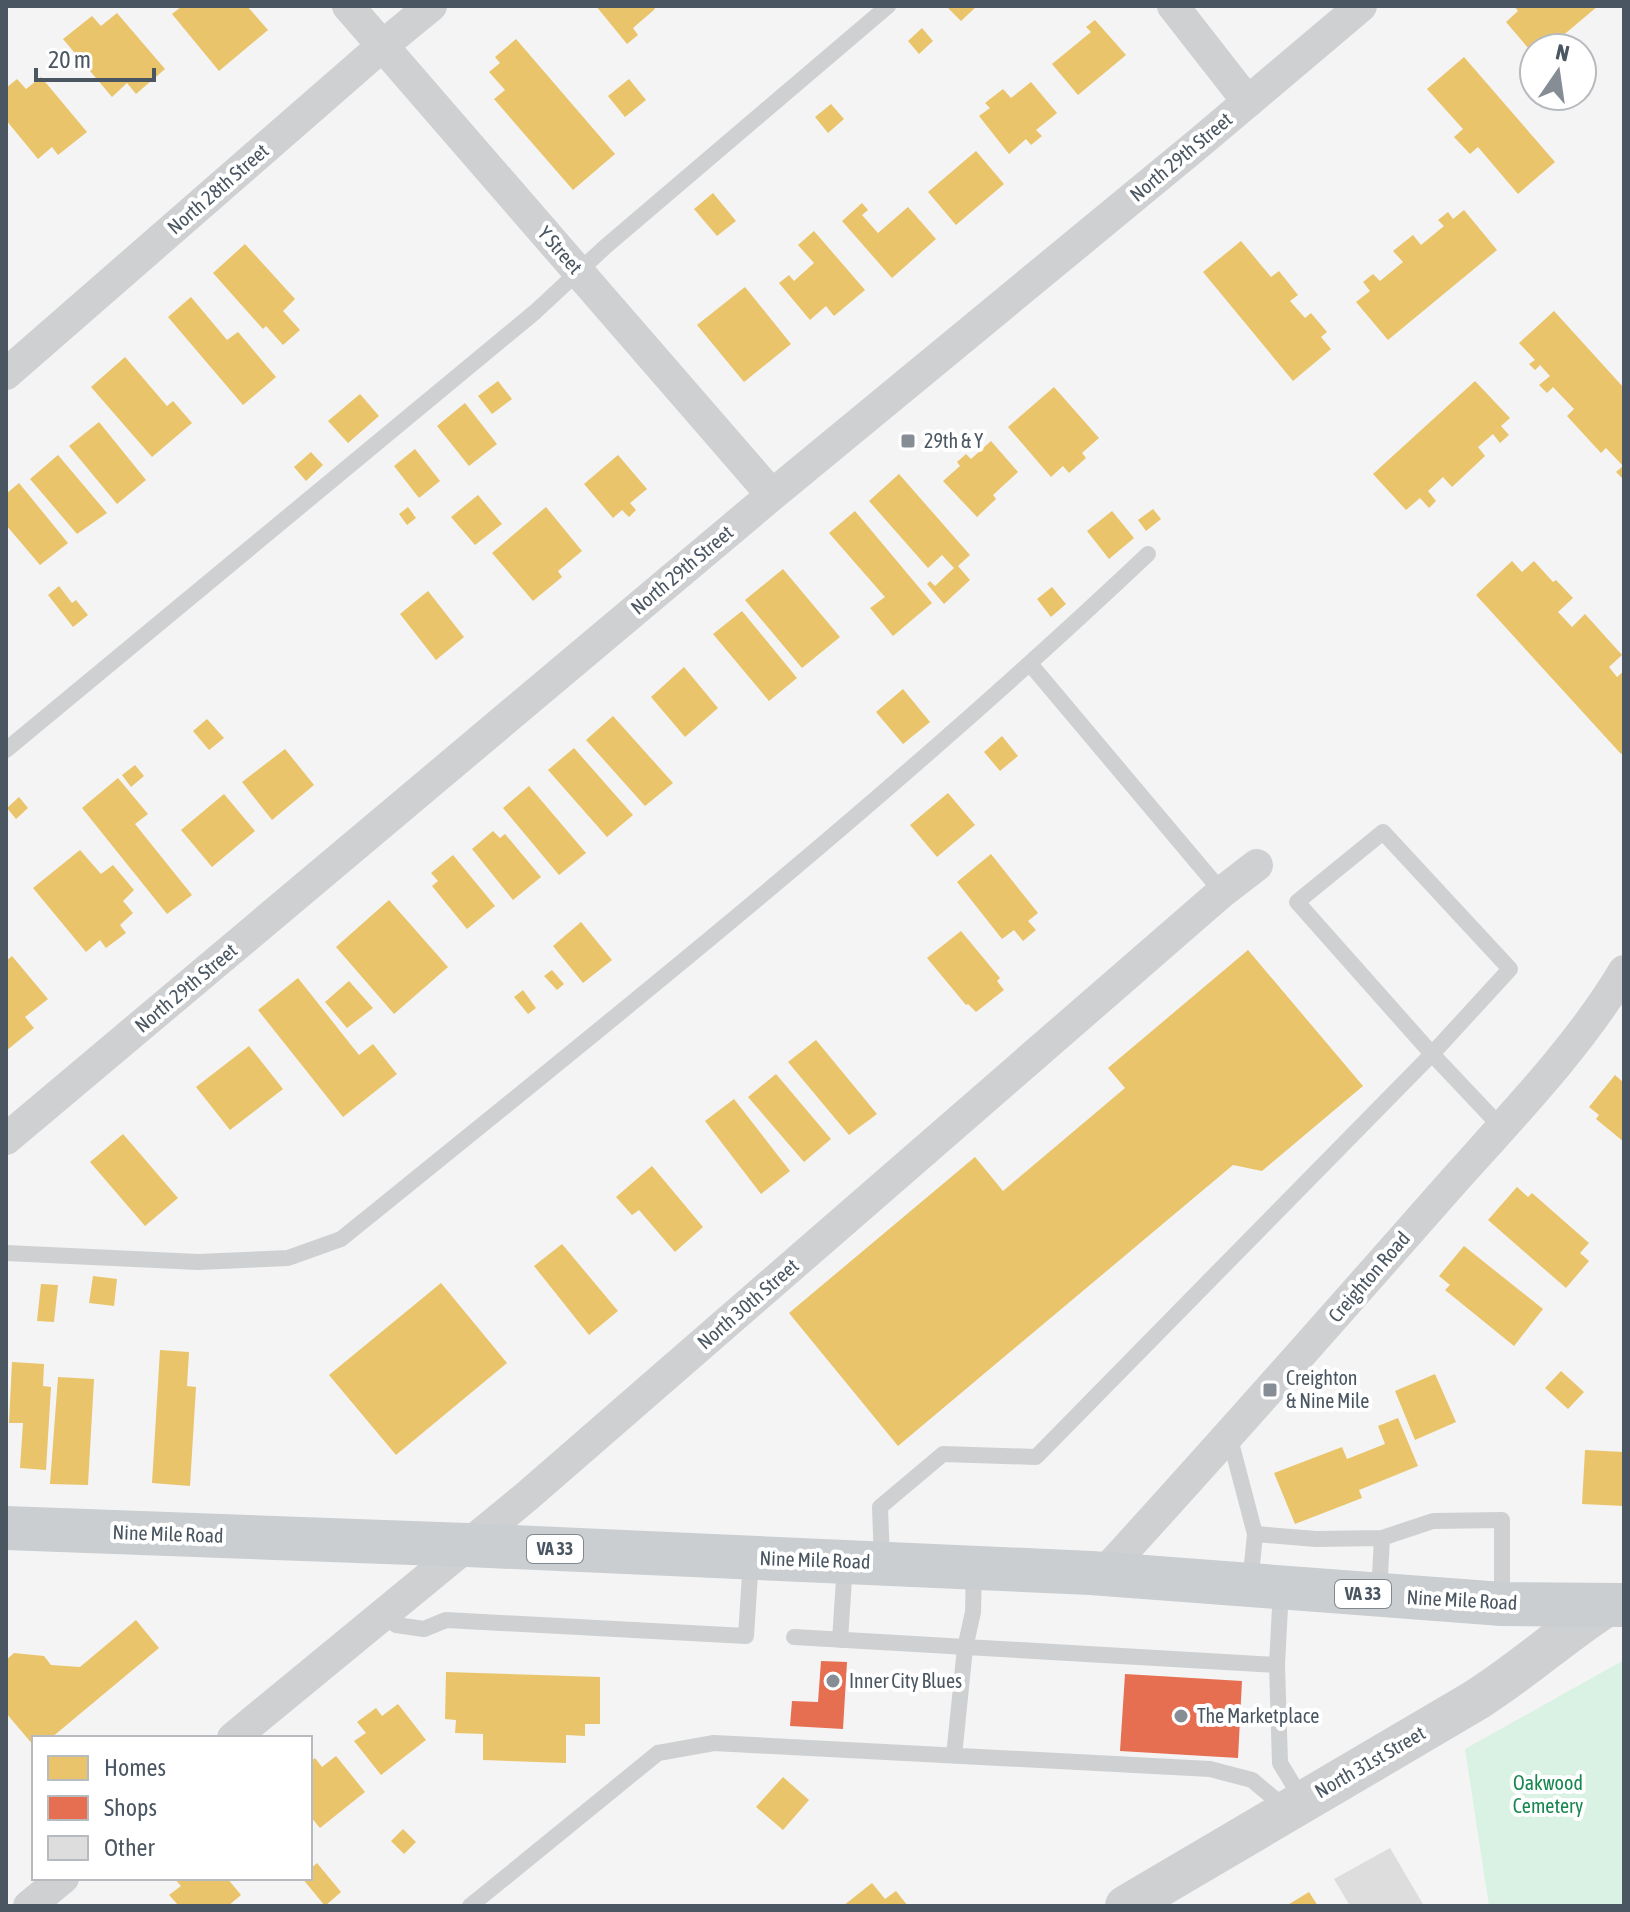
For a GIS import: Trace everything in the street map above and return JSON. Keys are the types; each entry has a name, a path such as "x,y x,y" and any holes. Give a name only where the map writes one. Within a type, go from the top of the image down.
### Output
{"main road":[{"name":"Nine Mile Road","path":"6,1528 1103,1574 1502,1604 1615,1605"}],"street":[{"name":"Y Street","path":"348,6 772,495"},
{"name":"North 28th Street","path":"6,374 431,6"},
{"path":"1173,6 1248,102"},
{"name":"North 29th Street","path":"6,1139 772,495 1361,6"},
{"name":"North 30th Street","path":"235,1736 526,1497 1222,892 1257,865"},
{"name":"Creighton Road","path":"1103,1574 1501,1127 1604,1006 1624,971"},
{"name":"North 31st Street","path":"1126,1906 1494,1689 1568,1630 1615,1605"},
{"path":"29,1906 61,1880"}],"lane":[{"path":"6,750 535,312 605,247 888,6"},
{"path":"6,1253 198,1262 288,1258 341,1239 861,813 1031,665 1148,554"},
{"path":"1031,665 1222,892"},
{"path":"840,1640 880,1507 943,1454 1036,1457 1432,1054 1510,969 1383,832 1297,902 1432,1054 1501,1127"},
{"path":"1229,1435 1255,1534 1265,1588 1277,1665 1280,1763 1296,1806"},
{"path":"1255,1534 1316,1539 1382,1538 1433,1521 1502,1520 1502,1604"},
{"path":"1379,1595 1382,1538"},
{"path":"385,1612 396,1625 424,1629 446,1620 746,1636 751,1558"},
{"path":"954,1756 965,1648 973,1612 974,1568"},
{"path":"794,1637 1277,1665"},
{"path":"470,1906 658,1753 714,1743 1210,1769 1252,1780 1296,1806"}],"green space":[{"name":"Oakwood Cemetery","path":"1624,1660 1624,1906 1489,1906 1465,1749"}],"building: Homes":[{"path":"182,6 247,6 268,30 219,71 172,14"},
{"path":"596,6 653,6 655,9 633,28 638,35 627,44"},
{"path":"977,6 961,21 948,8"},
{"path":"1514,6 1598,6 1567,32 1518,32 1518,36 1506,22 1518,11"},
{"path":"117,13 165,69 136,94 127,83 112,97 63,39 92,16 101,26"},
{"path":"1095,20 1126,55 1078,95 1052,64 1091,32 1086,27"},
{"path":"922,28 933,41 919,54 908,41"},
{"path":"516,39 615,154 573,190 494,99 505,90 489,72 500,63 495,57"},
{"path":"1464,57 1555,162 1518,194 1478,147 1470,154 1454,137 1463,129 1427,89"},
{"path":"41,77 87,132 58,155 52,147 38,159 6,120 6,88 17,79 26,89"},
{"path":"629,79 646,100 625,117 608,96"},
{"path":"1031,82 1057,113 1036,130 1042,136 1031,145 1026,139 1009,154 979,116 990,108 985,103 1003,89 1011,98"},
{"path":"831,104 844,119 828,133 815,117"},
{"path":"976,151 1004,184 956,225 928,192"},
{"path":"713,193 736,221 717,236 694,209"},
{"path":"862,203 868,210 862,215 878,233 908,207 936,239 892,278 842,221"},
{"path":"1464,210 1497,250 1388,340 1356,302 1370,291 1363,282 1373,274 1380,281 1403,262 1393,251 1413,235 1421,245 1444,226 1438,220 1448,212 1453,219"},
{"path":"814,231 865,290 834,316 826,306 810,320 779,283 789,275 794,281 814,263 798,245"},
{"path":"1241,241 1271,277 1279,271 1298,295 1290,301 1305,318 1311,313 1327,332 1321,337 1331,349 1293,381 1203,272"},
{"path":"245,244 295,299 283,311 300,330 283,345 266,326 263,329 213,273"},
{"path":"745,287 791,344 744,382 697,325"},
{"path":"191,297 227,340 238,332 276,377 243,405 168,317"},
{"path":"1554,311 1624,388 1624,480 1616,472 1623,466 1606,448 1601,453 1567,416 1574,409 1553,387 1547,393 1539,385 1550,376 1540,365 1535,370 1529,364 1535,360 1519,343"},
{"path":"125,357 167,406 173,401 192,423 152,457 91,387"},
{"path":"498,381 512,399 492,414 478,396"},
{"path":"1475,381 1510,418 1501,426 1509,435 1500,443 1493,434 1478,447 1485,456 1452,487 1443,477 1428,491 1436,501 1429,508 1420,498 1406,510 1373,474"},
{"path":"1054,387 1099,438 1082,453 1086,458 1069,473 1063,466 1051,477 1008,427"},
{"path":"360,394 379,416 348,443 328,421"},
{"path":"465,403 497,444 469,466 437,426"},
{"path":"99,422 146,480 117,504 69,446"},
{"path":"991,441 1018,472 993,495 996,499 977,517 943,481 960,466 957,462 966,454 971,459"},
{"path":"415,449 440,481 419,498 394,466"},
{"path":"311,452 323,465 306,481 294,467"},
{"path":"58,455 107,513 77,534 30,479"},
{"path":"618,455 647,489 630,503 636,510 629,517 622,510 613,518 584,484"},
{"path":"899,474 970,555 958,566 970,580 944,604 927,584 930,581 935,586 954,568 942,555 928,568 869,501"},
{"path":"19,483 68,543 40,565 6,525 6,494"},
{"path":"478,495 502,524 475,545 451,517"},
{"path":"408,507 416,518 407,525 399,514"},
{"path":"546,507 582,551 558,571 562,577 533,601 492,553"},
{"path":"1153,509 1161,519 1146,531 1138,520"},
{"path":"855,511 932,603 893,636 870,608 885,597 829,533"},
{"path":"1112,511 1134,538 1109,559 1087,531"},
{"path":"1512,561 1522,572 1534,561 1573,598 1558,612 1572,627 1585,614 1622,655 1609,667 1617,677 1624,671 1624,751 1621,754 1476,595"},
{"path":"783,569 840,637 802,668 745,600"},
{"path":"59,586 72,603 76,600 88,615 73,627 48,595"},
{"path":"1052,587 1066,604 1051,617 1037,599"},
{"path":"428,591 464,637 436,660 400,614"},
{"path":"742,611 797,678 769,701 713,634"},
{"path":"684,667 718,708 685,737 651,697"},
{"path":"903,689 930,722 903,744 876,712"},
{"path":"613,716 673,783 645,806 586,740"},
{"path":"207,719 224,738 209,750 193,731"},
{"path":"1002,736 1018,756 1000,771 984,752"},
{"path":"574,748 633,815 607,837 548,770"},
{"path":"285,749 314,785 272,820 242,782"},
{"path":"135,765 144,776 131,787 122,775"},
{"path":"118,778 148,814 135,824 192,895 167,914 82,808"},
{"path":"529,786 586,853 559,875 503,808"},
{"path":"948,793 975,825 937,857 910,825"},
{"path":"224,794 255,831 212,867 181,830"},
{"path":"19,797 28,808 16,819 7,808"},
{"path":"493,831 500,838 505,834 541,877 513,900 472,849"},
{"path":"80,850 101,874 113,865 134,890 123,901 133,913 120,925 126,933 106,948 100,940 86,952 33,888"},
{"path":"991,854 1038,913 1028,921 1036,930 1023,941 1014,930 1002,939 957,882"},
{"path":"453,855 495,906 467,929 432,886 438,881 431,873"},
{"path":"389,900 448,967 394,1014 336,947"},
{"path":"581,922 612,960 583,983 553,946"},
{"path":"961,931 1000,978 997,981 1004,990 976,1012 966,1005 927,958"},
{"path":"1248,950 1363,1086 1262,1171 1233,1165 898,1446 789,1313 975,1157 1003,1191 1125,1088 1108,1068"},
{"path":"12,956 48,999 25,1017 34,1028 6,1051 6,961"},
{"path":"552,970 564,984 557,990 544,976"},
{"path":"298,978 359,1055 373,1044 397,1074 343,1117 258,1010"},
{"path":"349,981 373,1008 347,1028 325,1002"},
{"path":"523,990 536,1008 528,1014 514,997"},
{"path":"816,1040 877,1114 849,1135 788,1062"},
{"path":"249,1046 283,1089 230,1130 196,1087"},
{"path":"776,1074 831,1139 804,1162 748,1097"},
{"path":"1615,1075 1624,1083 1624,1142 1596,1119 1599,1115 1589,1107"},
{"path":"734,1099 790,1171 761,1194 705,1121"},
{"path":"123,1134 178,1198 145,1226 90,1162"},
{"path":"652,1166 703,1227 675,1252 639,1210 632,1215 616,1197"},
{"path":"1517,1187 1528,1197 1532,1193 1589,1243 1580,1253 1589,1261 1566,1288 1488,1220"},
{"path":"562,1244 618,1311 589,1335 534,1266"},
{"path":"1464,1246 1543,1309 1514,1346 1445,1290 1450,1285 1439,1276"},
{"path":"93,1276 117,1279 114,1306 89,1303"},
{"path":"441,1283 507,1363 396,1455 329,1375"},
{"path":"41,1284 58,1285 54,1322 37,1321"},
{"path":"160,1350 189,1352 187,1386 196,1387 190,1486 152,1483"},
{"path":"12,1362 44,1364 43,1386 51,1387 46,1470 20,1468 23,1423 9,1423"},
{"path":"1561,1371 1584,1392 1568,1409 1545,1388"},
{"path":"1435,1374 1456,1422 1415,1440 1395,1391"},
{"path":"58,1377 94,1379 88,1485 50,1484"},
{"path":"1398,1418 1418,1466 1359,1490 1362,1498 1295,1524 1274,1473 1342,1447 1347,1459 1385,1444 1378,1426"},
{"path":"1585,1450 1624,1452 1624,1506 1582,1504"},
{"path":"136,1620 159,1648 53,1736 32,1736 32,1744 6,1713 6,1660 14,1653 44,1656 51,1665 80,1667"},
{"path":"446,1672 600,1677 600,1724 585,1724 585,1736 566,1735 566,1763 483,1760 483,1734 455,1733 456,1720 445,1719"},
{"path":"398,1704 426,1740 381,1775 354,1741 366,1733 357,1722 376,1708 382,1716"},
{"path":"336,1756 365,1792 320,1828 312,1818 312,1760 315,1758 322,1767"},
{"path":"783,1777 809,1800 783,1830 756,1807"},
{"path":"403,1829 416,1842 404,1854 391,1841"},
{"path":"317,1863 341,1892 325,1906 304,1880 312,1880 312,1867"},
{"path":"176,1880 229,1880 241,1895 228,1906 179,1906 169,1895 181,1886"},
{"path":"872,1883 885,1899 896,1891 908,1906 843,1906"},
{"path":"1309,1892 1318,1906 1286,1906"}],"building: Shops":[{"name":"Inner City Blues","path":"821,1661 847,1662 843,1729 790,1726 792,1701 818,1702"},
{"name":"The Marketplace","path":"1125,1674 1242,1681 1238,1758 1120,1751"}],"building: Other":[{"path":"1390,1848 1424,1906 1350,1906 1334,1879"}],"place":[{"name":"29th & Y","path":"908,441"},
{"name":"Creighton & Nine Mile","path":"1270,1390"},
{"name":"Inner City Blues","path":"833,1681"},
{"name":"The Marketplace","path":"1181,1716"}]}
